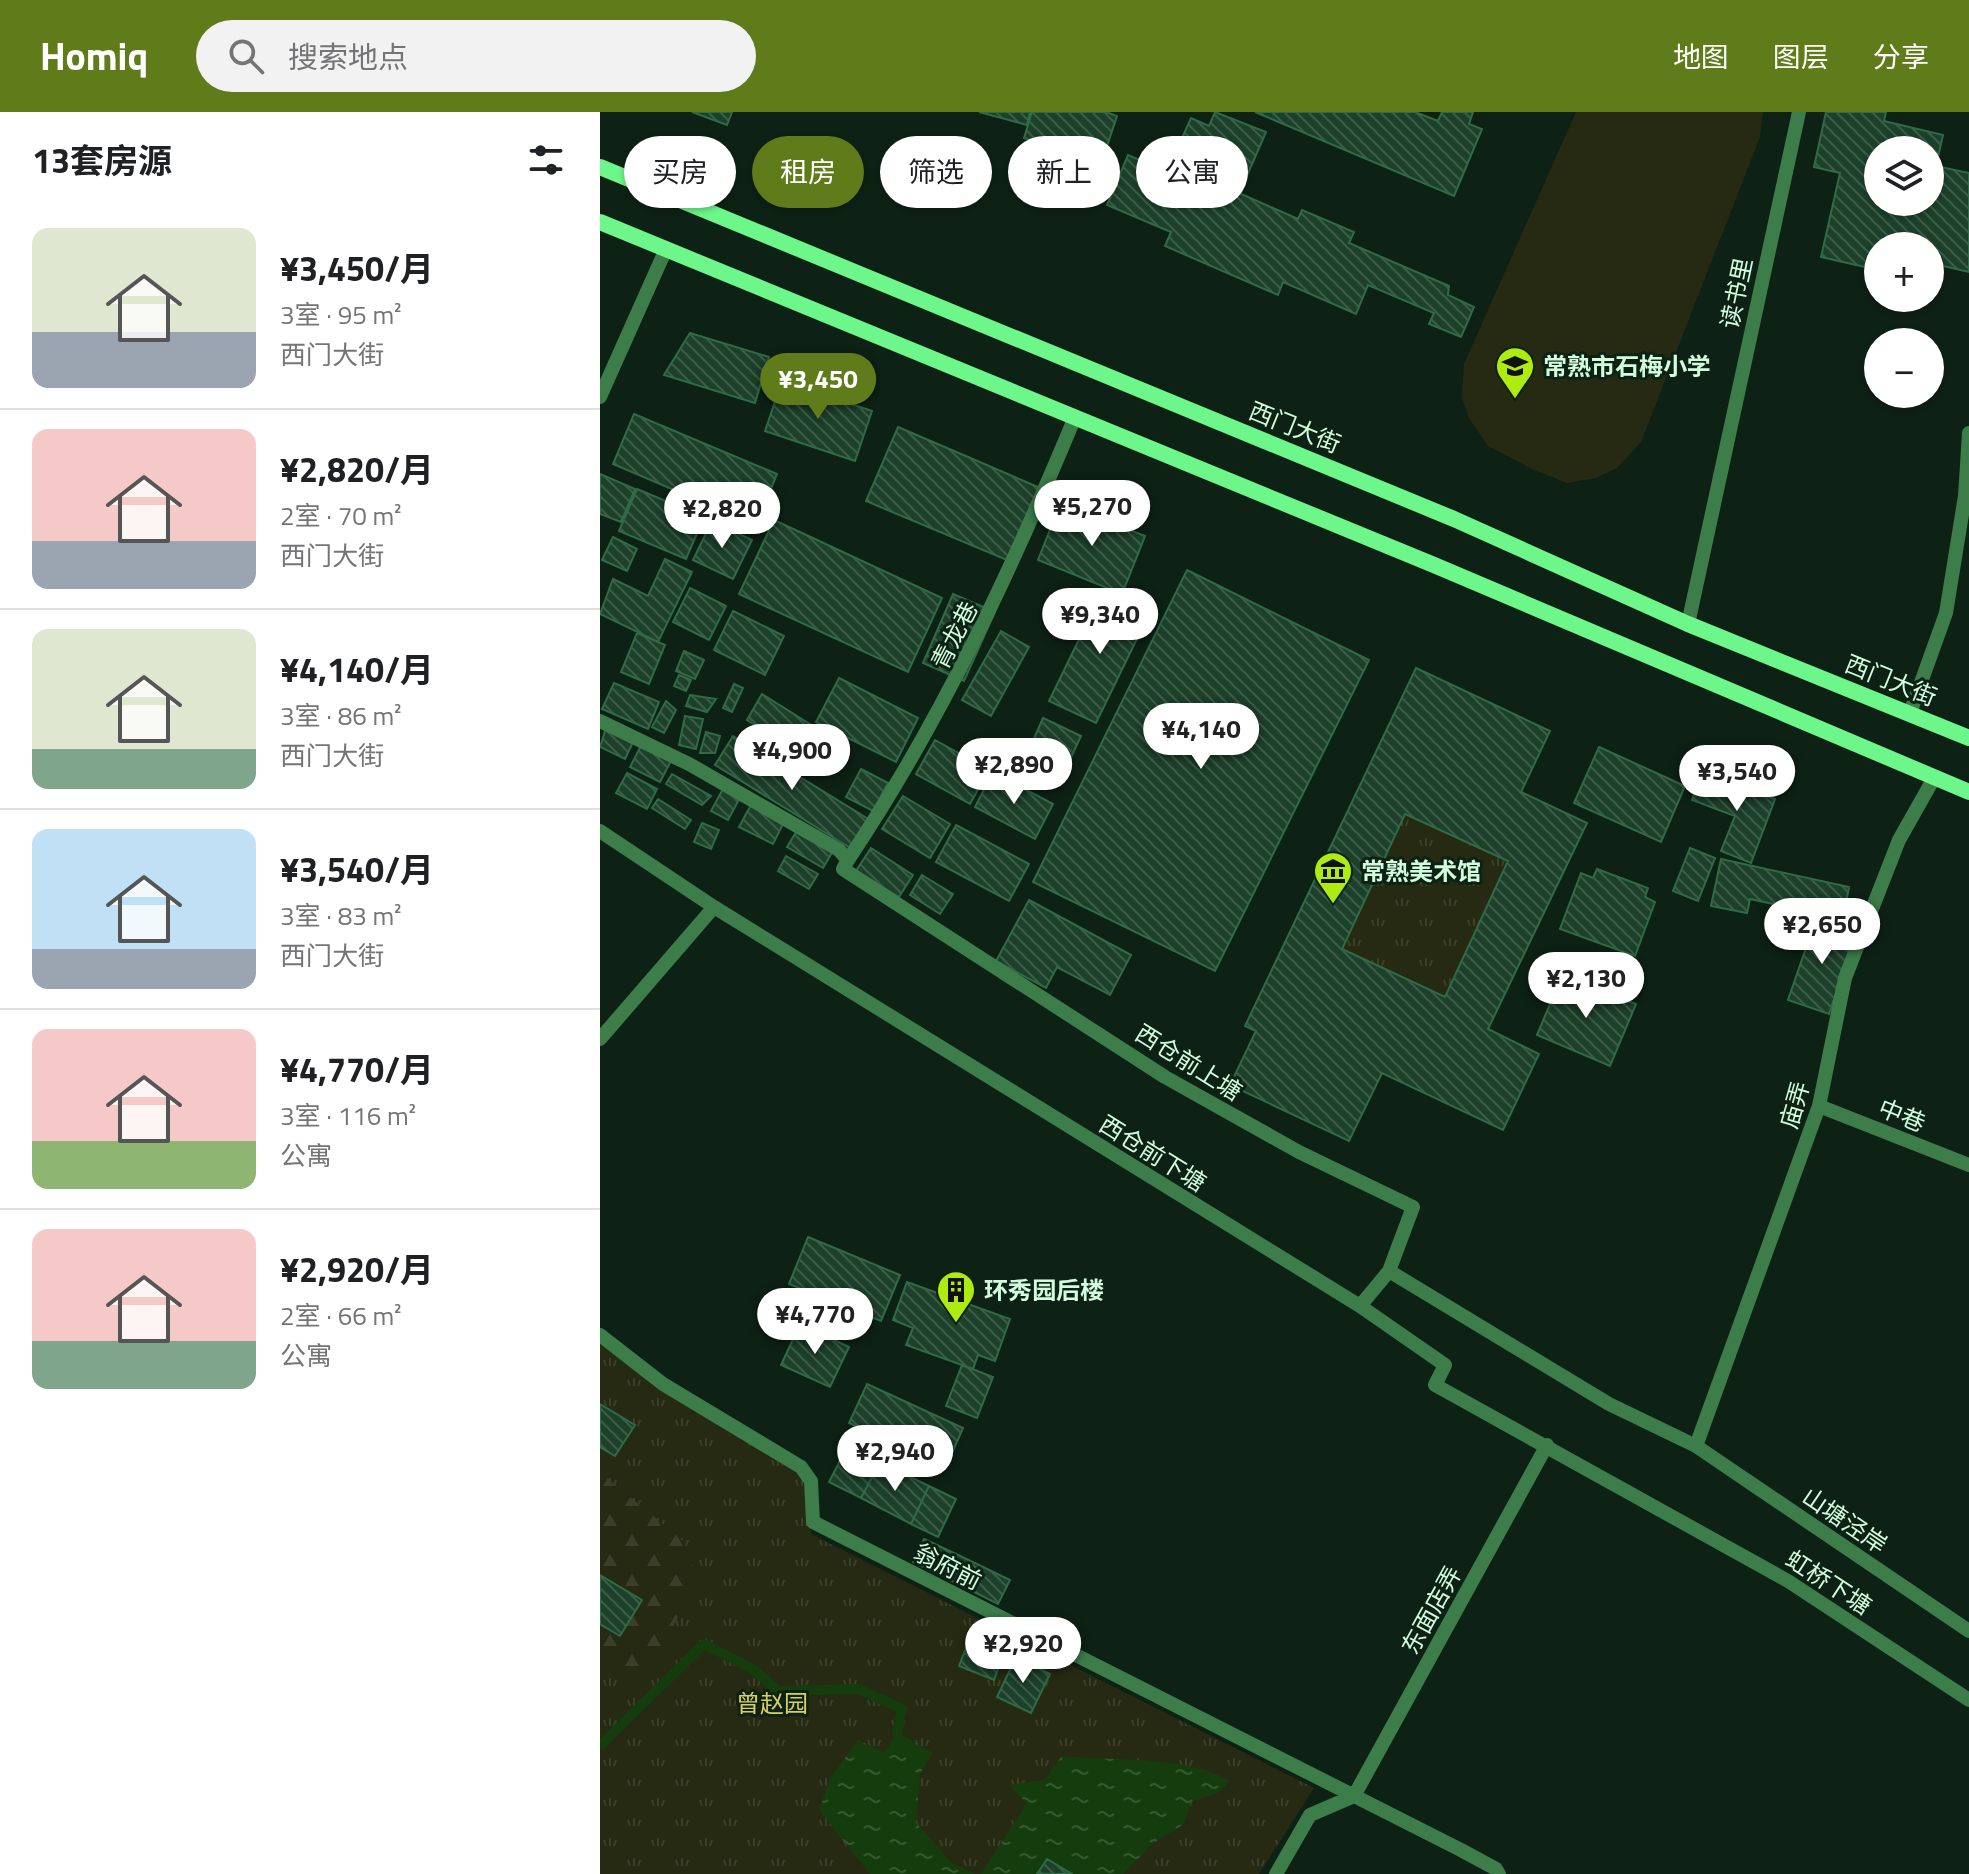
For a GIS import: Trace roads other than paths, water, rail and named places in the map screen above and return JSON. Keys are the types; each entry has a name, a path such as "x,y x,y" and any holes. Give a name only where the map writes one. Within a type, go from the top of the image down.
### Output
{"main road":[{"name":"西门大街","path":"600,167 1454,519 1688,624 1969,738"},
{"path":"600,222 1449,571 1969,792"}],"lane":[{"name":"读书里","path":"1688,624 1799,112"},
{"path":"600,397 666,249"},
{"name":"青龙巷","path":"848,860 944,704 1014,563 1075,417"},
{"path":"1910,713 1946,613 1965,496 1969,433"},
{"name":"西仓前上塘","path":"600,721 689,764 839,850 848,860 843,869 1165,1077 1299,1152 1413,1207 1389,1271"},
{"name":"庙弄","path":"1696,1446 1819,1106 1845,978 1899,840 1934,778"},
{"name":"西仓前下塘","path":"600,831 714,907 1360,1306 1445,1365 1435,1385 1662,1508"},
{"path":"600,1039 714,907"},
{"name":"中巷","path":"1819,1106 1969,1165"},
{"path":"1360,1306 1389,1271 1609,1404 1696,1446"},
{"name":"翁府前","path":"600,1335 663,1384 801,1467 811,1481 813,1522 1484,1862 1499,1874"},
{"name":"东面店弄","path":"1354,1796 1547,1445"},
{"name":"山塘泾岸","path":"1696,1446 1969,1631"},
{"name":"虹桥下塘","path":"1662,1508 1788,1581 1969,1700"},
{"path":"1276,1874 1310,1815 1354,1796"}],"water":[{"path":"897,1732 933,1753 920,1774 916,1823 951,1862 975,1874 870,1874 819,1810 831,1777 858,1740 885,1753"},
{"path":"1062,1756 1170,1763 1211,1772 1229,1781 1220,1792 1191,1802 1184,1824 1152,1844 1123,1874 981,1874 1027,1803 1009,1785 1044,1780"}],"waterway":[{"path":"602,1744 704,1644 753,1669 778,1691 859,1689 902,1709 897,1732"}],"place":[{"name":"常熟市石梅小学","path":"1515,400"},
{"name":"常熟美术馆","path":"1333,905"},
{"name":"环秀园后楼","path":"956,1324"}],"park label":[{"name":"曾赵园","path":"772,1703"}]}
